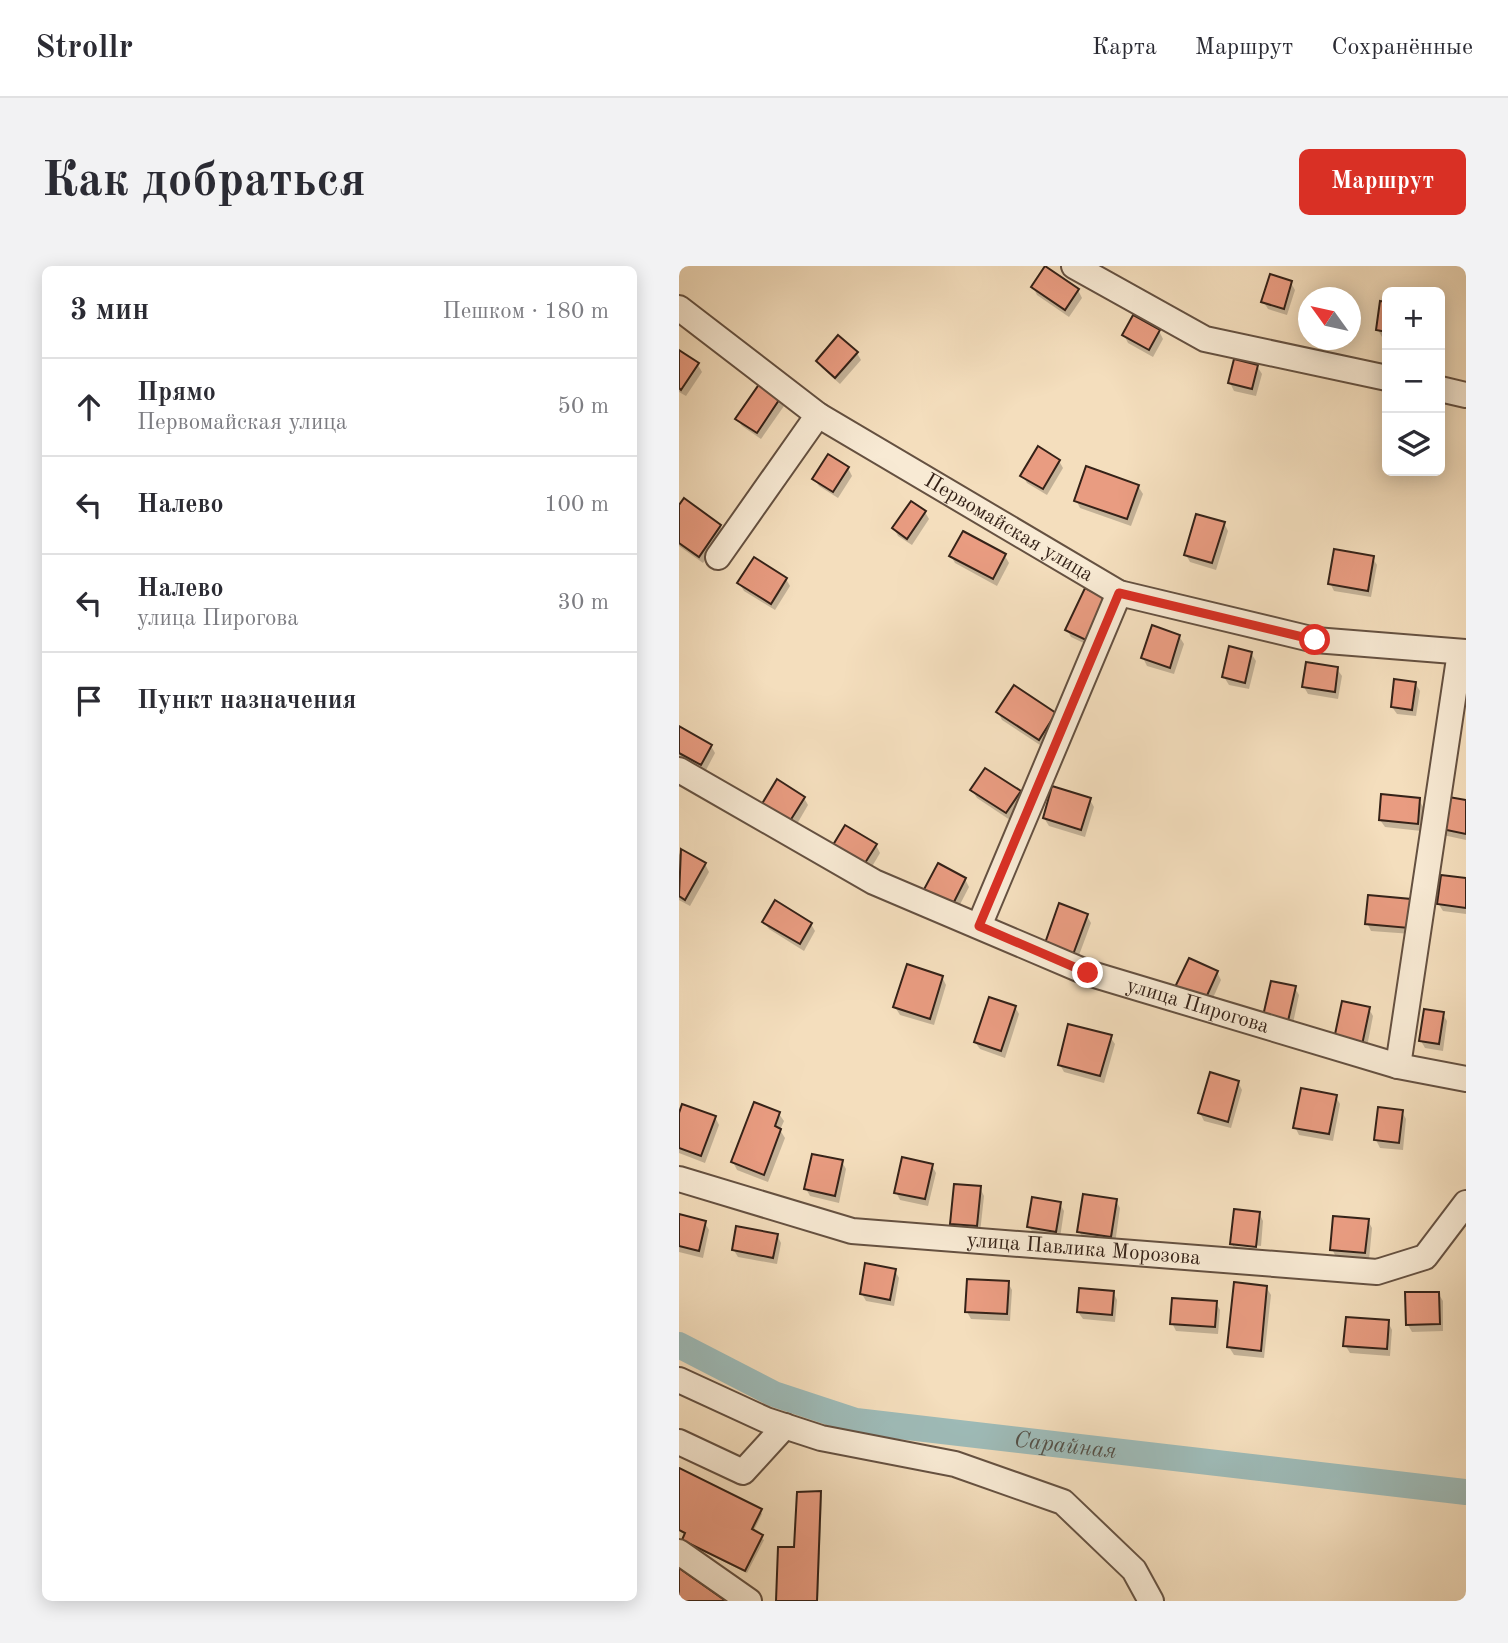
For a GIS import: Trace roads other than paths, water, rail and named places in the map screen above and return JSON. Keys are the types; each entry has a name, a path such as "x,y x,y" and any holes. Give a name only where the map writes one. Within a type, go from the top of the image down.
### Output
{"street":[{"path":"1074,266 1205,339 1382,377"},
{"name":"Первомайская улица","path":"679,308 818,415 1119,593 1315,640 1463,652"},
{"path":"1445,390 1466,395"},
{"path":"719,557 818,415"},
{"path":"979,926 1119,593"},
{"path":"1398,1066 1463,652"},
{"name":"улица Пирогова","path":"679,770 874,883 1088,973 1398,1066 1466,1079"},
{"name":"улица Павлика Морозова","path":"679,1179 852,1231 1377,1272 1425,1257 1466,1203"},
{"path":"679,1380 766,1420 821,1438 955,1464 1063,1502 1134,1570 1151,1601"},
{"path":"679,1442 743,1472 785,1426"},
{"path":"679,1552 749,1601"}],"waterway":[{"name":"Сарайная","path":"679,1345 774,1394 856,1421 1466,1492"}]}
